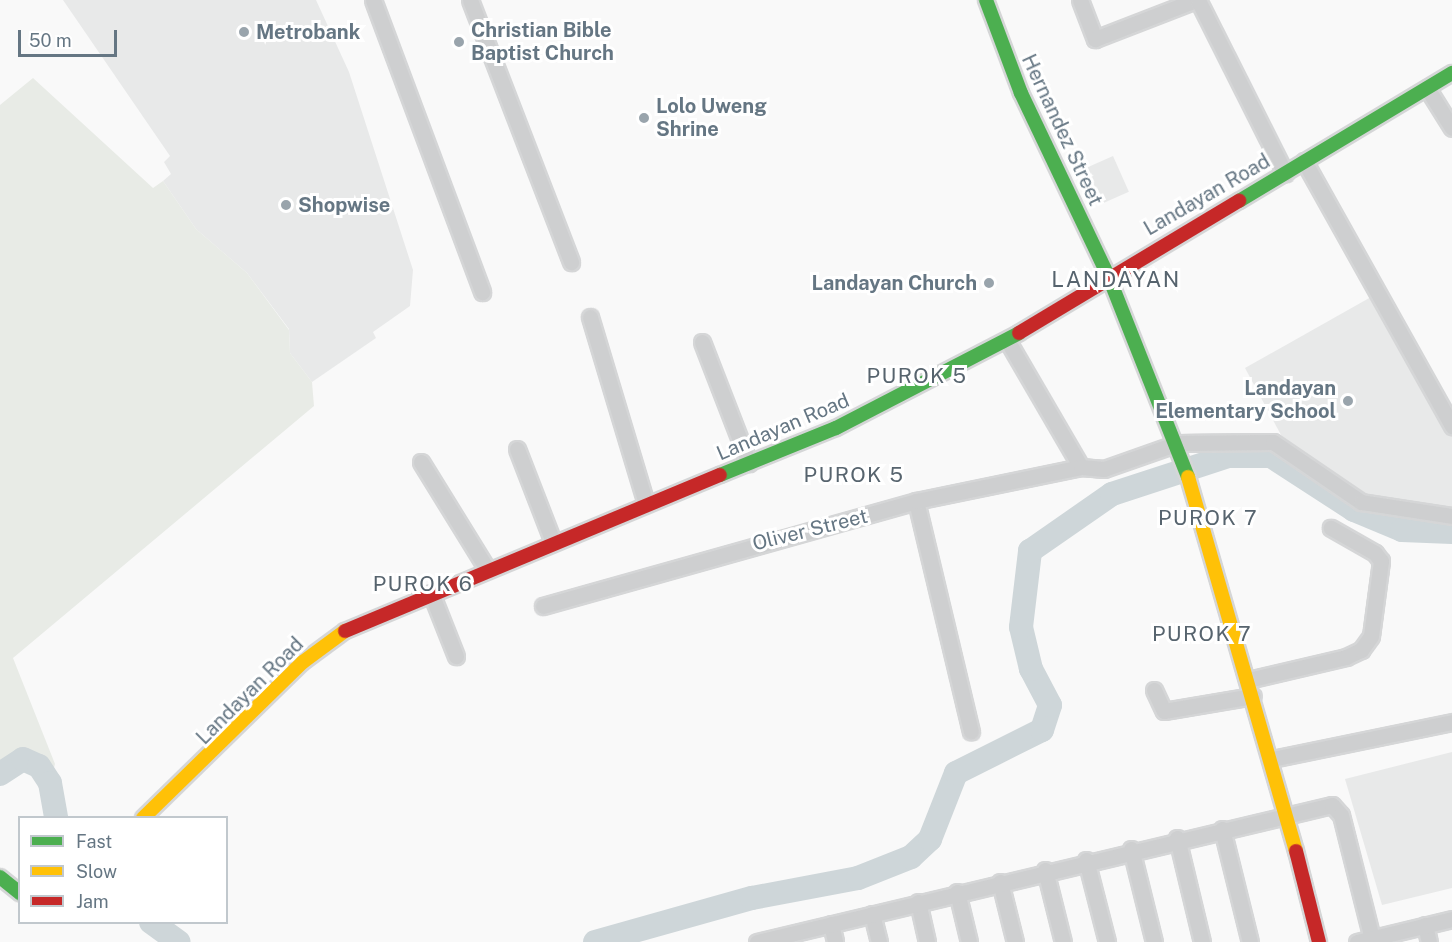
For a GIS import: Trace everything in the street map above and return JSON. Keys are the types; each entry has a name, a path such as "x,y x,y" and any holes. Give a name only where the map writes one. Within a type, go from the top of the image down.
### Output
{"street":[{"path":"373,0 482,292"},
{"path":"470,0 571,262"},
{"name":"Hernandez Street","path":"986,0 1021,93 1108,275 1178,443 1272,759 1282,817"},
{"path":"1080,0 1095,39 1197,0 1285,172"},
{"name":"Landayan Road","path":"145,816 212,756 303,662 354,625 836,428 1007,340 1108,275 1452,73"},
{"path":"1427,88 1452,128"},
{"path":"1304,161 1452,426"},
{"path":"590,318 646,504"},
{"path":"1007,340 1081,467"},
{"path":"702,342 749,463"},
{"name":"Oliver Street","path":"543,606 916,501 1081,467 1104,469 1178,443 1273,442 1361,502 1452,516"},
{"path":"517,448 553,542"},
{"path":"421,462 487,569"},
{"path":"916,501 971,732"},
{"path":"1248,680 1346,657 1361,650 1371,636 1381,561 1375,553 1331,528"},
{"path":"431,593 456,656"},
{"path":"1154,690 1164,711 1253,696"},
{"path":"1272,759 1452,722"},
{"path":"757,942 786,938 831,924 1131,849 1328,805 1339,810 1373,940"},
{"path":"1282,817 1308,942"},
{"path":"1282,817 1318,942"},
{"path":"1222,829 1250,942"},
{"path":"1177,838 1202,942"},
{"path":"1131,849 1154,942"},
{"path":"1086,860 1107,942"},
{"path":"1045,870 1063,942"},
{"path":"0,877 18,891"},
{"path":"1000,882 1015,942"},
{"path":"957,892 969,942"},
{"path":"918,902 927,942"},
{"path":"872,914 879,942"},
{"path":"1357,942 1373,940 1452,919"},
{"path":"831,924 835,942"},
{"path":"1425,925 1429,942"}],"shaded area":[{"name":"Shopwise","path":"63,0 316,0 349,72 413,270 410,306 373,332 376,338 312,382 290,353 289,329 247,273 196,229 163,181 171,174 164,162 170,156"},
{"path":"33,78 153,188 163,181 196,229 247,273 289,330 290,353 312,382 314,406 13,658 55,764 50,783 38,766 23,759 0,774 0,105"},
{"path":"1113,156 1129,192 1102,203 1087,168"},
{"name":"Landayan Elementary School","path":"1371,297 1452,433 1452,511 1364,497 1288,448 1245,368"},
{"path":"1452,752 1452,888 1382,905 1345,779"}],"waterway":[{"path":"595,942 752,898 858,878 911,857 930,839 956,773 1042,730 1050,705 1031,669 1021,627 1030,551 1112,494 1228,456 1271,456 1354,510 1402,530 1452,532"},
{"path":"0,774 23,759 39,766 50,783 56,816"},
{"path":"154,924 179,942"}],"traffic: fast":[{"path":"986,0 1021,93 1108,275 1188,477"},
{"path":"1239,201 1452,73"},
{"path":"720,475 836,428 1019,333"},
{"path":"0,877 18,891"}],"traffic: slow":[{"path":"1188,477 1296,851"},
{"path":"145,816 303,662 345,631"}],"traffic: jam":[{"path":"1019,333 1239,201"},
{"path":"345,631 720,475"},
{"path":"1296,851 1319,942"}],"place":[{"name":"Metrobank","path":"244,32"},
{"name":"Christian Bible Baptist Church","path":"459,42"},
{"name":"Lolo Uweng Shrine","path":"644,118"},
{"name":"Shopwise","path":"286,205"},
{"name":"Landayan Church","path":"989,283"},
{"name":"Landayan Elementary School","path":"1348,401"}],"district":[{"name":"LANDAYAN","path":"1116,280"},
{"name":"PUROK 5","path":"917,376"},
{"name":"PUROK 5","path":"854,475"},
{"name":"PUROK 7","path":"1208,518"},
{"name":"PUROK 6","path":"423,584"},
{"name":"PUROK 7","path":"1202,634"}]}
